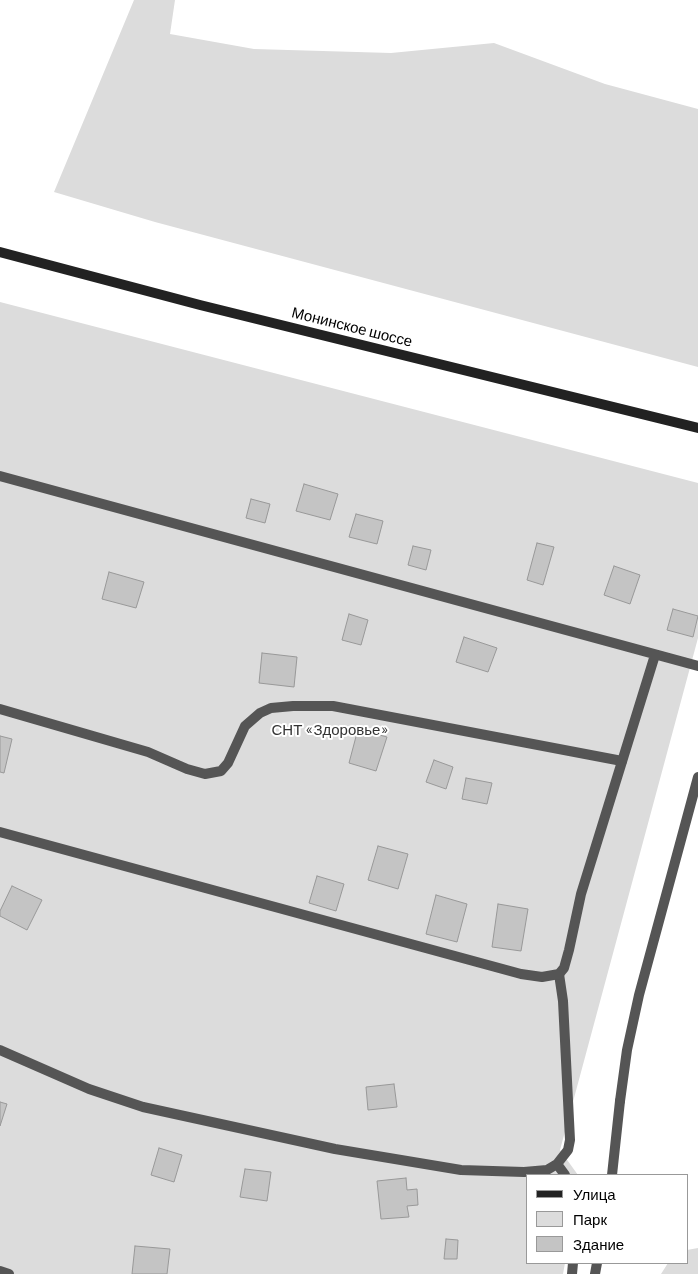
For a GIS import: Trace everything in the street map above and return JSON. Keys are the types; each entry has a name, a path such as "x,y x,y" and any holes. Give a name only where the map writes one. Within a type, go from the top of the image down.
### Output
{"main road":[{"name":"Монинское шоссе","path":"0,252 200,305 698,428"}],"street":[{"path":"0,476 698,666"},
{"path":"0,832 520,974 542,977 559,974 564,968 581,894 655,655"},
{"path":"0,708 148,752 187,769 205,774 221,771 225,767 245,726 260,713 271,708 293,706 333,706 622,761"},
{"path":"612,1174 626,1050 638,995 697,783"},
{"path":"0,1050 88,1089 143,1107 335,1149 461,1170 524,1172 547,1170 557,1164 568,1150 570,1140 563,1001 559,974"},
{"path":"557,1164 564,1174"},
{"path":"0,1272 8,1274"}],"green space":[{"path":"134,0 175,0 170,34 254,49 391,53 494,43 605,84 698,109 698,367 155,222 54,192"},
{"name":"СНТ «Здоровье»","path":"0,302 698,483 698,638 560,1150 577,1174 526,1174 526,1264 565,1264 563,1274 0,1274"},
{"path":"698,1248 698,1274 661,1274 667,1264 688,1264 688,1250"}],"building":[{"path":"304,484 338,494 330,520 296,511"},
{"path":"251,499 270,504 265,523 246,518"},
{"path":"356,514 383,521 377,544 349,537"},
{"path":"537,543 554,547 543,585 527,580"},
{"path":"413,546 431,550 426,570 408,565"},
{"path":"614,566 640,575 630,604 604,595"},
{"path":"109,572 144,582 136,608 102,599"},
{"path":"673,609 698,616 693,637 667,630"},
{"path":"349,614 368,620 361,645 342,640"},
{"path":"464,637 497,648 488,672 456,662"},
{"path":"262,653 297,657 294,687 259,683"},
{"path":"358,729 387,737 376,771 349,763"},
{"path":"0,736 12,739 4,773 0,772"},
{"path":"434,760 453,767 446,789 426,782"},
{"path":"466,778 492,783 487,804 462,799"},
{"path":"378,846 408,854 398,889 368,880"},
{"path":"317,876 344,884 336,911 309,903"},
{"path":"12,886 42,900 27,930 0,916 0,911"},
{"path":"436,895 467,904 457,942 426,934"},
{"path":"498,904 528,909 521,951 492,947"},
{"path":"394,1084 397,1107 368,1110 366,1087"},
{"path":"0,1102 7,1104 0,1126"},
{"path":"159,1148 182,1155 174,1182 151,1175"},
{"path":"245,1169 271,1172 267,1201 240,1197"},
{"path":"406,1178 407,1190 417,1189 418,1205 407,1206 409,1217 381,1219 377,1181"},
{"path":"446,1239 458,1240 457,1259 444,1259"},
{"path":"135,1246 170,1249 167,1274 132,1274"}]}
